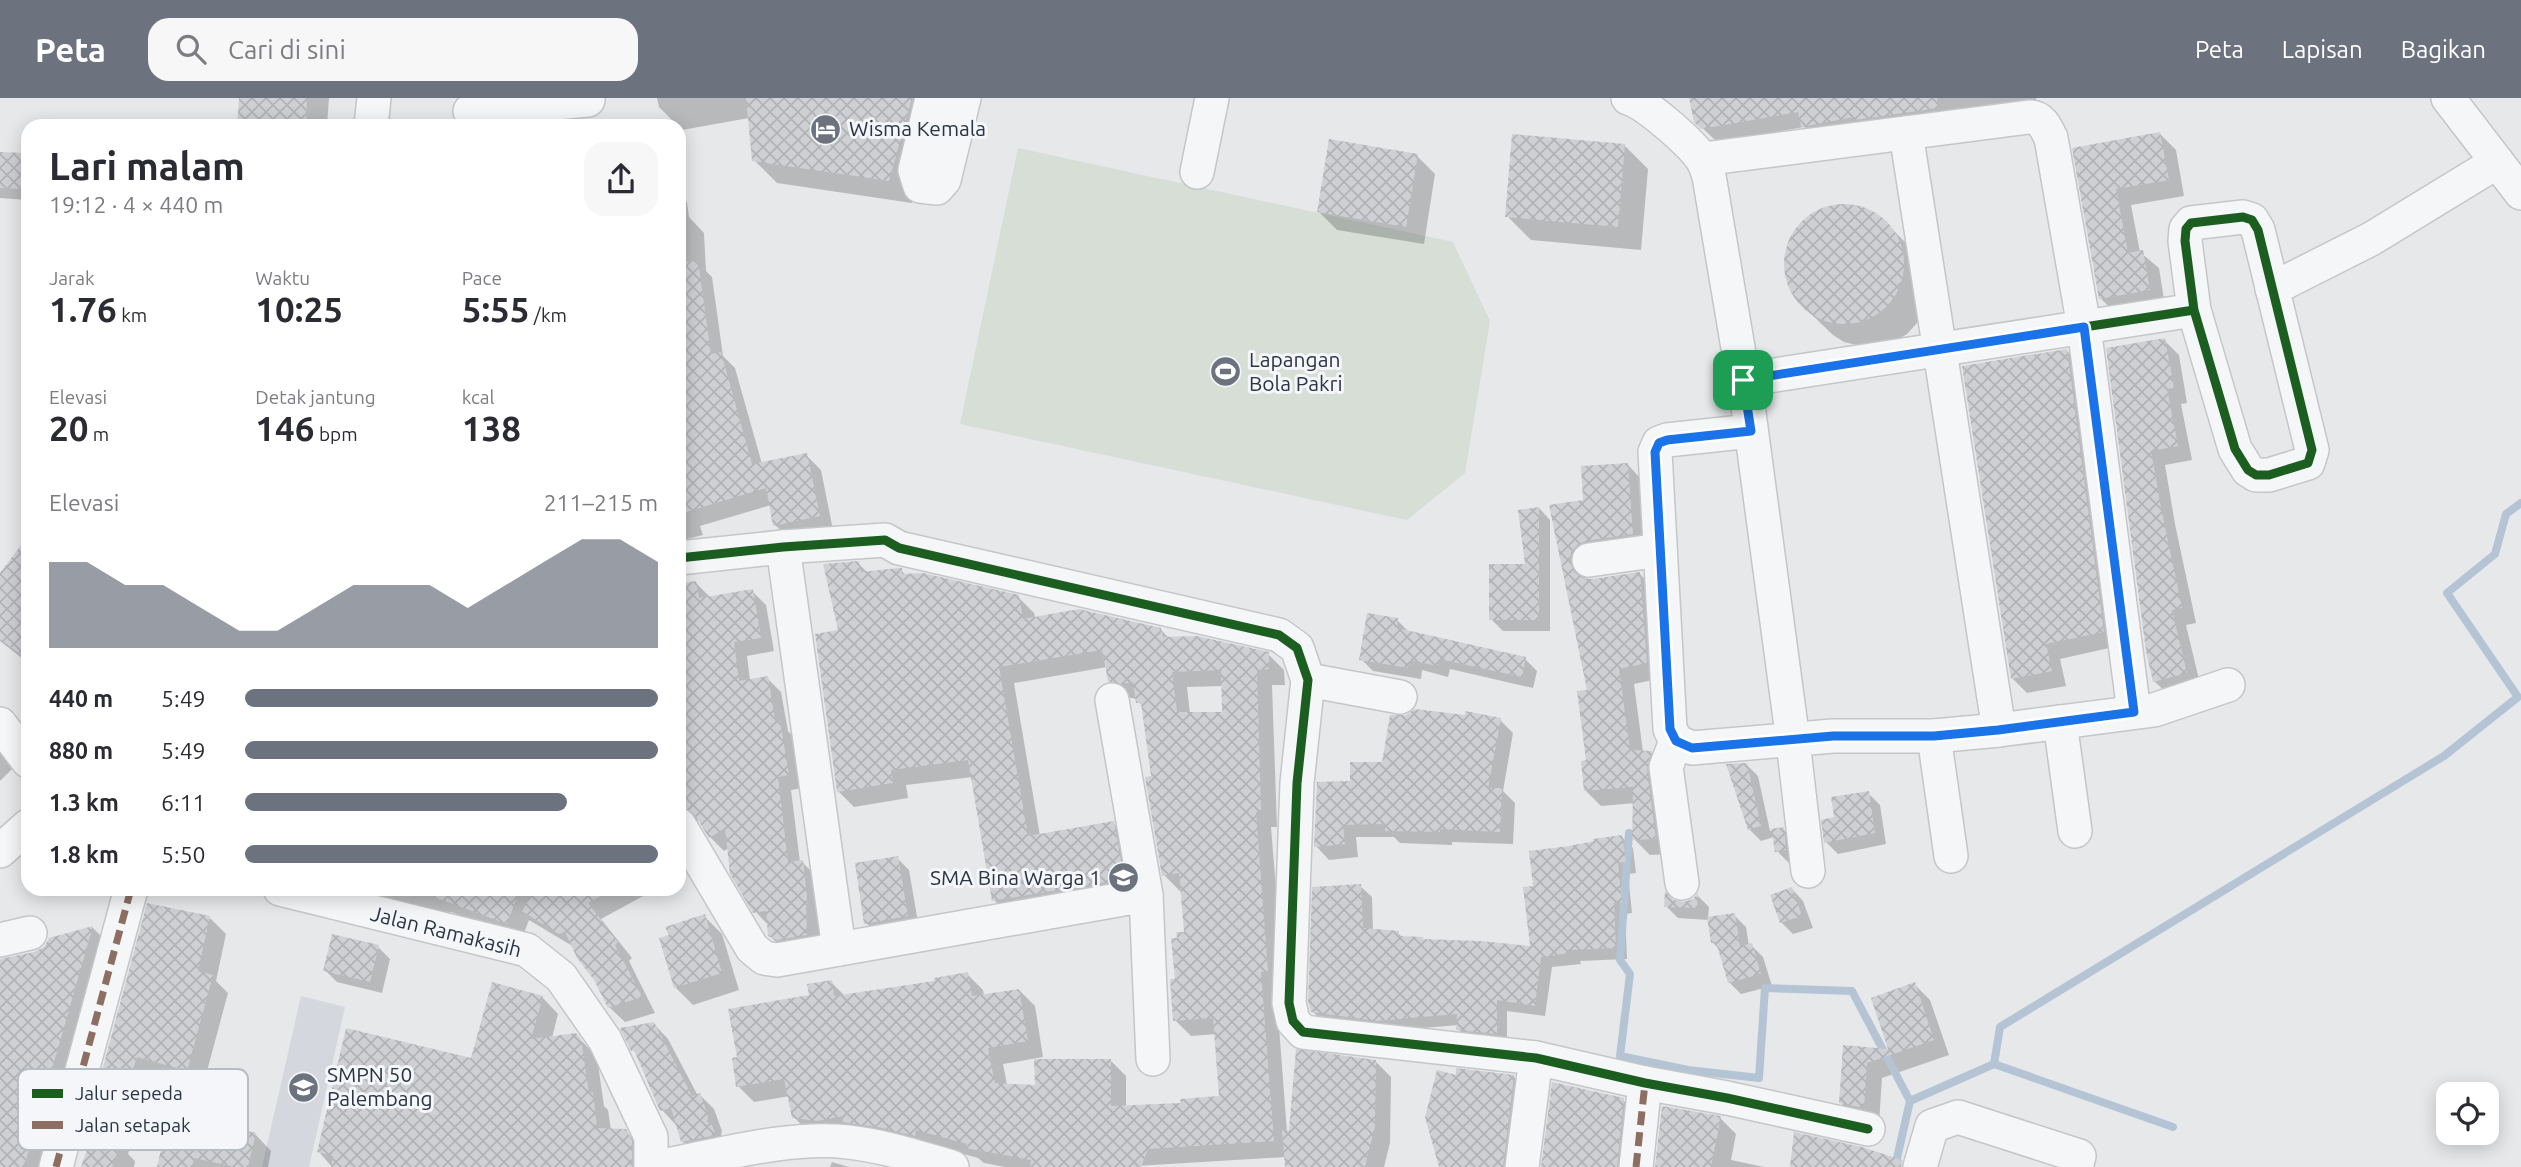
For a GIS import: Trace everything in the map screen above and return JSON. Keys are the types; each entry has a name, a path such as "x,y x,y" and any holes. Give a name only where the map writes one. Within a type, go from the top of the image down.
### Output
{"street":[{"path":"372,119 374,98"},
{"path":"932,98 915,170 920,186 937,188 944,180 964,98"},
{"path":"1197,172 1212,98"},
{"path":"1628,98 1660,108 1703,159 1709,176 1751,431 1808,871"},
{"path":"2448,98 2521,193"},
{"path":"469,112 589,100"},
{"path":"1703,159 2029,117 2044,123 2051,138 2084,327 2134,712"},
{"path":"1906,133 1998,730"},
{"path":"2272,289 2371,239 2497,162"},
{"path":"2243,217 2252,220 2258,230 2312,450 2308,463 2269,475 2256,475 2248,470 2235,449 2194,310 2185,242 2186,229 2191,223 2243,217"},
{"path":"1743,380 2194,310"},
{"path":"1751,431 1667,440 1659,443 1655,452 1670,729 1676,741 1692,748 1833,736 1934,736 1998,730 2154,710 2228,685"},
{"path":"686,557 885,540 900,548 1279,635 1297,648 1308,680 1297,783 1289,1003 1293,1021 1303,1032 1536,1058 1868,1129"},
{"path":"783,547 839,949"},
{"path":"1588,560 1660,550"},
{"path":"1308,680 1400,697"},
{"path":"1112,701 1146,895 1153,1059"},
{"path":"2060,722 2075,831"},
{"path":"0,724 21,752"},
{"path":"1934,736 1951,856"},
{"path":"1676,741 1666,767 1682,883"},
{"path":"0,851 21,832"},
{"path":"686,837 752,948 764,958 777,960 1146,895"},
{"path":"82,1069 129,896"},
{"name":"Jalan Ramakasih","path":"307,896 527,950 561,977 606,1040 651,1137 651,1167"},
{"path":"1522,1167 1536,1058"},
{"path":"1636,1167 1645,1083"},
{"path":"1920,1167 1932,1126 1958,1117 2080,1156 2076,1167"},
{"path":"657,1167 793,1142 845,1142 891,1149 952,1167"},
{"path":"56,1167 61,1150"}],"shaded area":[{"name":"Lapangan Bola Pakri","path":"1018,148 1453,242 1490,321 1465,473 1407,520 960,424"},
{"name":"SMPN 50 Palembang","path":"301,996 345,1007 309,1167 262,1167"}],"building":[{"path":"239,98 307,98 306,119 238,119"},
{"name":"Wisma Kemala","path":"746,98 912,98 889,181 752,161"},
{"path":"1689,98 1937,98 1938,108 1855,120 1854,117 1801,127 1798,112 1701,129 1694,122"},
{"path":"2160,132 2169,180 2116,189 2128,253 2143,250 2150,290 2099,299 2072,148"},
{"path":"1512,134 1625,144 1618,227 1505,217"},
{"path":"1329,139 1418,154 1406,227 1317,212"},
{"path":"0,152 21,153 21,189 0,188"},
{"path":"1844,204 1867,208 1887,221 1900,241 1904,264 1900,287 1887,307 1867,320 1844,324 1821,320 1801,307 1788,287 1784,264 1788,241 1801,221 1821,208"},
{"path":"698,261 711,354 721,352 752,464 807,453 820,516 773,526 766,488 686,512 686,262"},
{"path":"2165,338 2174,388 2167,389 2178,446 2151,451 2182,608 2172,610 2187,673 2153,682 2146,651 2106,348"},
{"path":"2067,349 2104,632 2046,644 2052,671 2011,679 1962,366"},
{"path":"1628,463 1633,534 1578,544 1571,552 1570,562 1574,572 1582,578 1640,572 1647,663 1619,669 1630,750 1652,751 1647,770 1656,839 1632,840 1633,787 1584,791 1581,761 1586,760 1577,691 1587,690 1549,505 1583,500 1581,466"},
{"path":"1539,507 1539,620 1489,620 1489,564 1525,564 1518,510"},
{"path":"21,545 21,655 0,639 0,573"},
{"path":"859,561 861,572 902,568 902,574 923,573 1019,595 1023,619 1079,609 1161,628 1163,637 1197,636 1269,652 1269,669 1257,670 1261,812 1256,812 1268,971 1261,972 1274,1141 1148,1149 1141,1167 1030,1167 1031,1160 966,1148 967,1144 916,1130 915,1136 842,1122 844,1116 817,1121 792,1118 784,1079 736,1087 732,1058 737,1057 728,1009 809,995 807,984 832,980 834,996 934,981 934,978 968,972 972,996 1019,989 1028,1041 988,1048 995,1083 1035,1085 1034,1059 1111,1059 1111,1106 1181,1103 1180,1099 1219,1096 1213,1018 1173,1021 1170,979 1175,979 1171,938 1177,938 1176,932 1184,932 1179,873 1162,876 1145,777 1151,776 1141,703 1136,703 1133,682 1121,684 1108,681 1102,650 999,667 1028,836 1114,821 1124,879 992,901 968,760 891,770 893,783 837,792 815,634 838,630 823,564","holes":["1221,670 1222,712 1177,712 1172,672"]},
{"path":"696,581 699,598 753,589 761,638 734,642 739,681 768,676 775,721 780,721 789,775 778,777 788,862 803,860 808,907 807,935 777,940 768,936 766,911 753,913 730,874 725,828 709,838 695,815 686,809 686,583"},
{"path":"1367,613 1398,618 1397,628 1526,657 1522,677 1439,659 1437,666 1410,660 1409,668 1359,660"},
{"path":"1415,709 1465,715 1465,711 1501,718 1488,788 1502,788 1500,832 1440,829 1440,832 1385,831 1385,824 1343,825 1345,844 1314,847 1317,782 1350,781 1350,762 1382,762 1390,715 1406,715"},
{"path":"1747,763 1761,826 1748,830 1726,764"},
{"path":"1869,791 1875,833 1824,843 1821,820 1834,817 1831,797"},
{"path":"1784,827 1786,850 1775,852 1771,829"},
{"path":"1622,835 1626,862 1618,863 1622,902 1614,903 1616,948 1570,950 1570,953 1541,957 1535,1006 1497,1000 1497,1034 1456,1030 1457,1014 1376,1021 1311,1012 1308,1001 1312,887 1361,884 1363,928 1399,931 1399,936 1423,939 1530,946 1523,887 1533,886 1529,851"},
{"path":"898,856 908,916 864,924 855,863"},
{"path":"1792,887 1802,916 1780,923 1770,895"},
{"path":"1665,891 1674,900 1684,902 1693,899 1698,893 1697,908 1664,907"},
{"path":"431,896 517,897 507,924"},
{"path":"531,896 600,896 588,903 618,942 615,945 642,997 608,1008 594,980 577,958 565,932 559,934 522,911"},
{"path":"147,903 210,916 198,971 213,975 188,1069 137,1057 133,1069 103,1069"},
{"path":"1735,913 1740,946 1752,943 1761,974 1728,983 1716,942 1711,943 1707,917"},
{"path":"705,914 722,973 674,988 659,938 669,935 665,927"},
{"path":"93,926 52,1069 18,1069 18,1150 29,1150 26,1160 22,1167 0,1167 0,959 34,952 44,947 49,938"},
{"path":"332,934 379,945 370,982 323,971"},
{"path":"492,982 543,996 531,1039 576,1033 581,1039 589,1093 593,1092 597,1128 626,1129 632,1141 632,1167 331,1167 333,1156 317,1152 346,1028 471,1058"},
{"path":"1915,982 1934,1040 1867,1063 1864,1108 1839,1103 1843,1045 1888,1049 1871,998"},
{"path":"654,1022 692,1096 700,1093 708,1115 707,1122 711,1123 716,1135 681,1142 671,1108 660,1111 634,1050 631,1051 620,1028"},
{"path":"1296,1049 1376,1060 1375,1126 1365,1167 1285,1167 1282,1130 1289,1130"},
{"path":"1456,1068 1514,1075 1503,1167 1439,1167 1425,1117 1437,1070 1456,1075"},
{"path":"1552,1082 1624,1098 1617,1167 1541,1167"},
{"path":"1662,1106 1721,1116 1711,1167 1655,1167"},
{"path":"248,1131 256,1133 248,1167 235,1167 194,1158 193,1167 157,1167 161,1150 248,1150"},
{"path":"1794,1132 1862,1147 1902,1160 1901,1167 1790,1167"},
{"path":"87,1150 118,1150 112,1167 81,1167"}],"waterway":[{"path":"1895,1167 1910,1101 1994,1064 2000,1027 2444,756 2518,697 2447,593 2495,554 2506,514 2521,503"},
{"path":"1629,833 1620,960 1630,974 1620,1056 1688,1070 1759,1078 1765,988 1852,991 1910,1101"},
{"path":"1994,1064 2173,1127"}],"marked path":[{"path":"82,1069 129,896"},
{"path":"1636,1167 1645,1083"},
{"path":"56,1167 61,1150"}],"cycle path":[{"path":"1743,380 2194,310 2235,449 2248,470 2256,475 2269,475 2308,463 2312,450 2258,230 2252,220 2243,217 2191,223 2186,229 2185,241 2194,310"},
{"path":"686,557 885,540 899,548 1279,635 1297,648 1308,680 1297,783 1289,1003 1293,1021 1303,1032 1536,1058 1868,1129"}],"place":[{"name":"Wisma Kemala","path":"826,129"},
{"name":"Lapangan Bola Pakri","path":"1226,372"},
{"name":"SMA Bina Warga 1","path":"1124,878"},
{"name":"SMPN 50 Palembang","path":"304,1087"}],"route":[{"path":"2084,327 2134,712 1934,736 1833,736 1692,748 1676,741 1670,729 1655,452 1659,443 1667,440 1751,431 1743,380 2084,327"}]}
